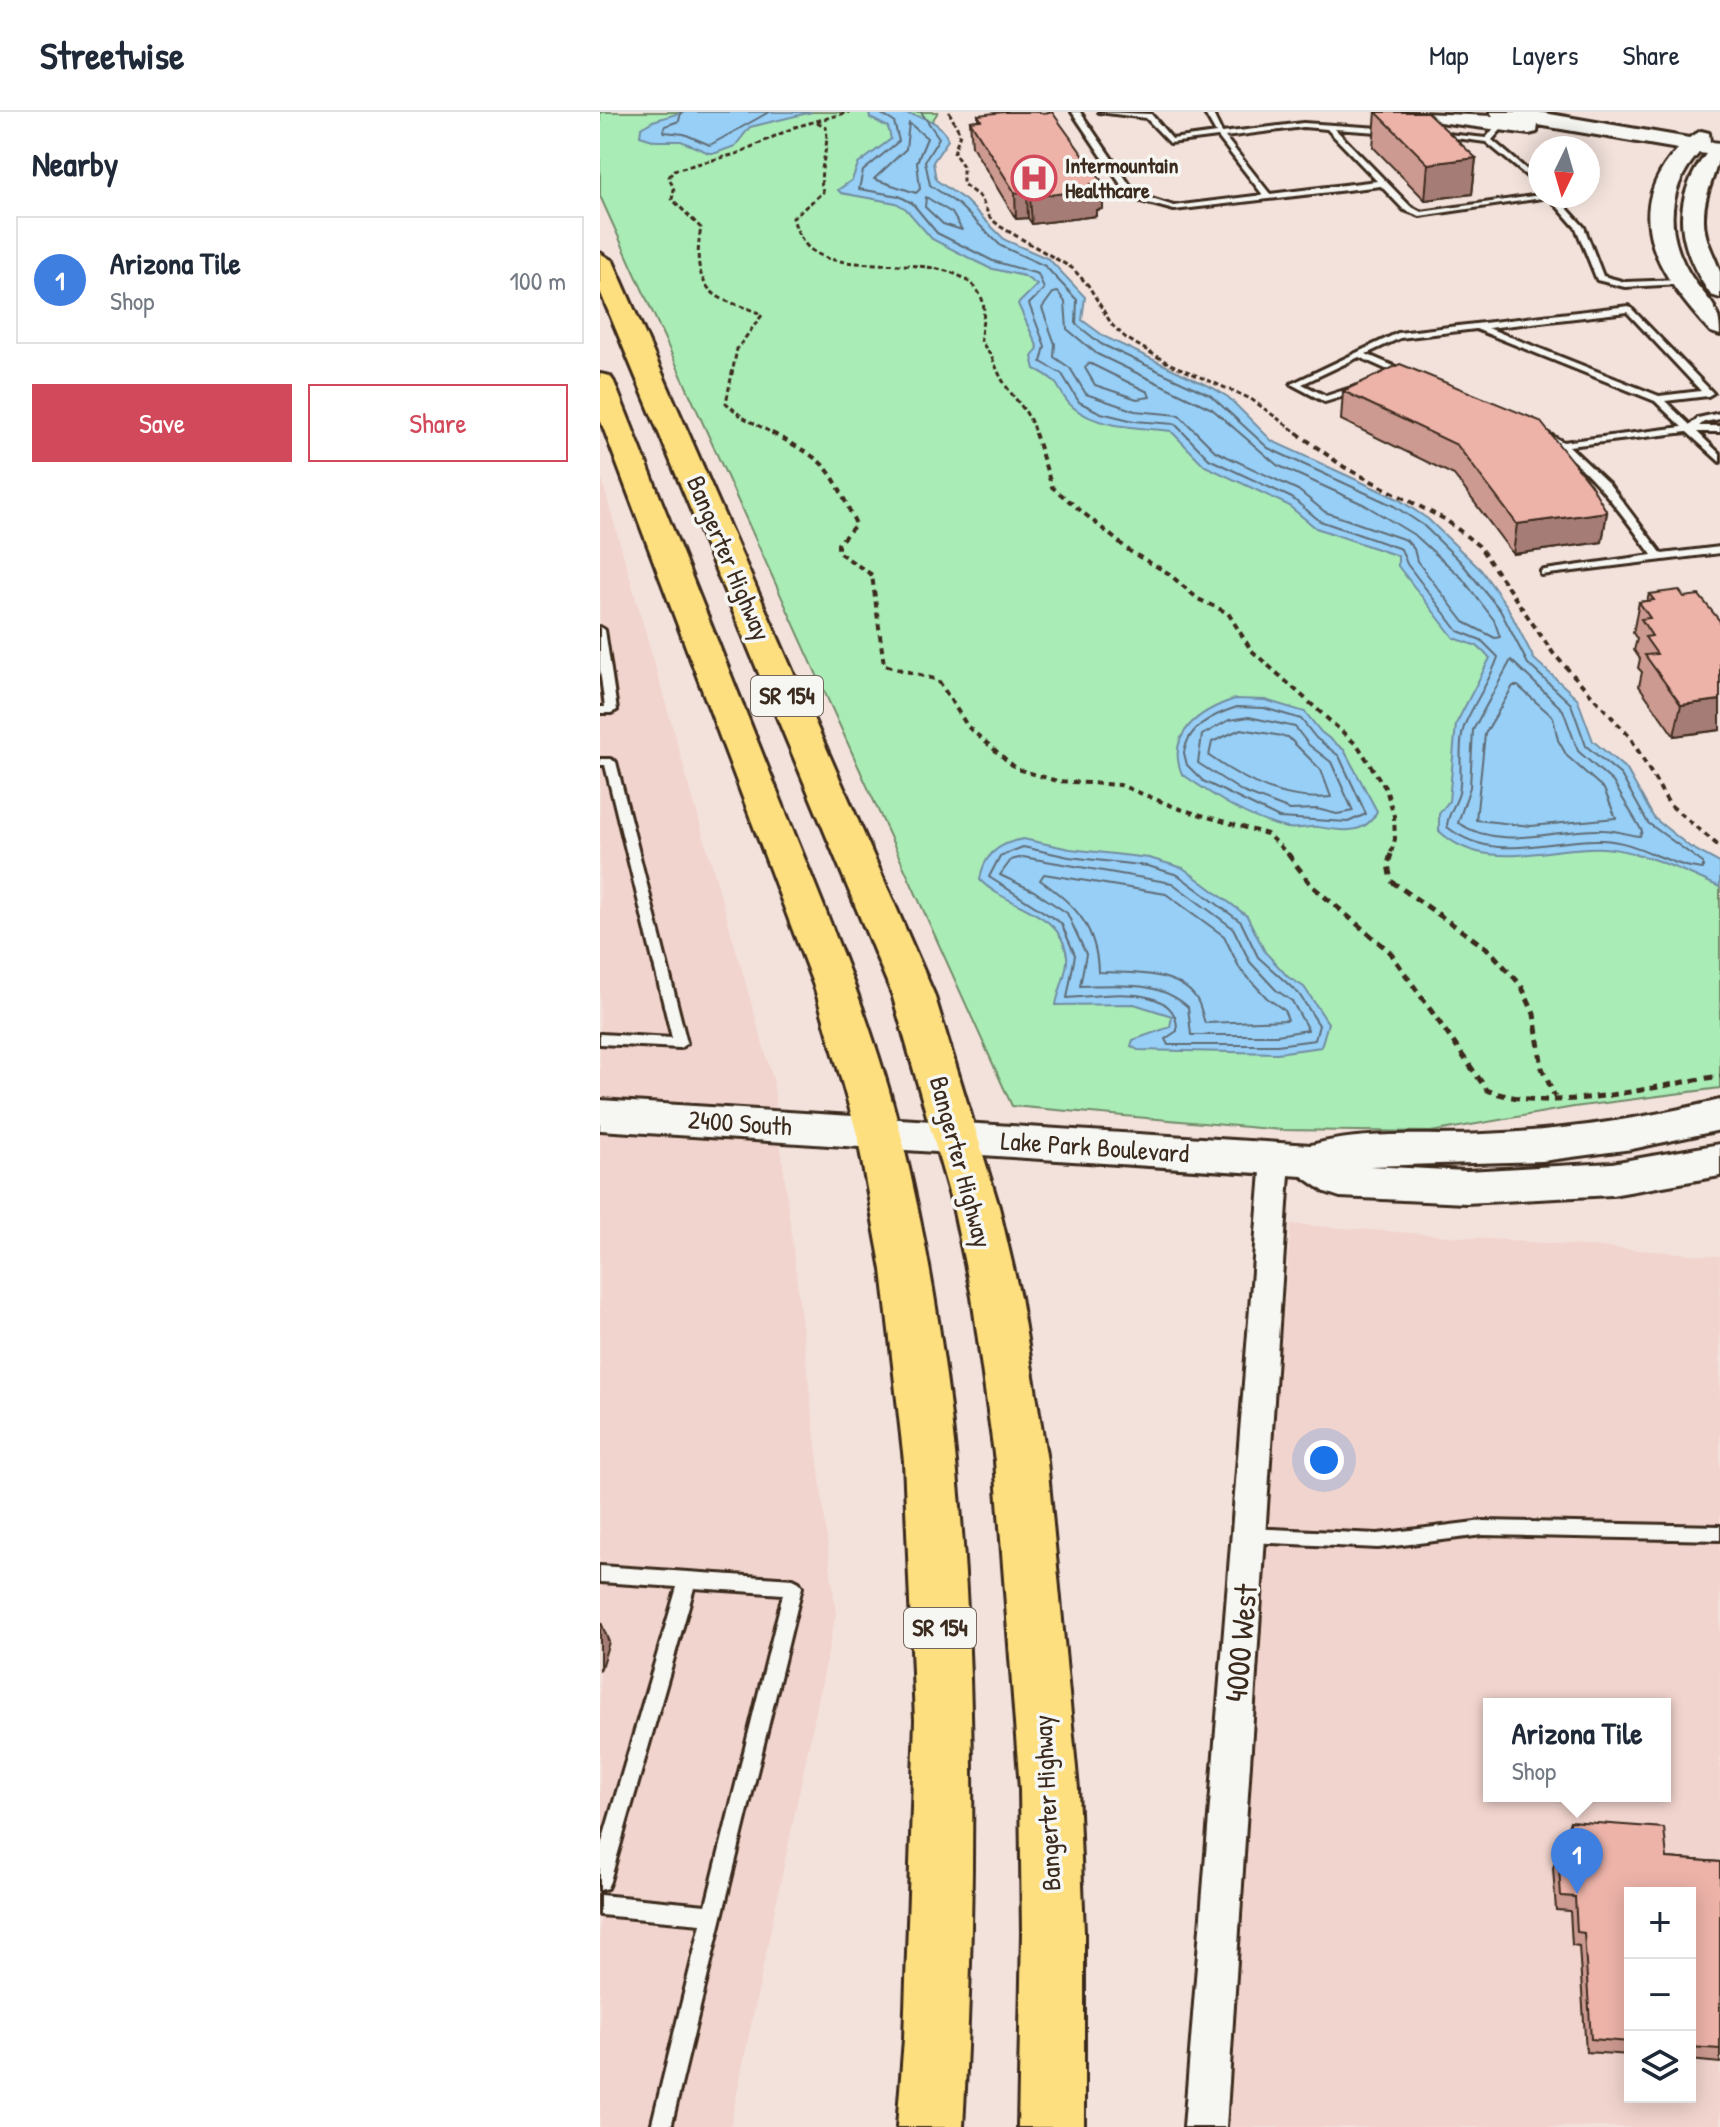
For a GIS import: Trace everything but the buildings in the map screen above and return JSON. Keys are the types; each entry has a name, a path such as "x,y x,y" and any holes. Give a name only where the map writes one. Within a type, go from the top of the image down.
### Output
{"highway":[{"name":"Bangerter Highway","path":"600,261 856,854 913,994 957,1138 996,1297 1021,1461 1049,1789 1053,1932 1051,2127"},
{"name":"Bangerter Highway","path":"600,382 831,975 879,1134 915,1334 930,1461 939,1612 942,1855 930,2127"}],"street":[{"path":"1409,112 1702,152"},
{"path":"1720,124 1702,152 1664,186 1659,211 1664,248 1681,282 1720,327"},
{"path":"1702,152 1690,220 1699,258 1720,290"},
{"name":"2400 South","path":"600,1115 879,1134"},
{"name":"Lake Park Boulevard","path":"879,1134 1294,1160 1340,1151 1432,1152 1537,1146 1645,1131 1720,1115"},
{"name":"Lake Park Boulevard","path":"1294,1160 1340,1181 1466,1187 1612,1179 1720,1160"},
{"name":"4000 West","path":"1205,2127 1249,1535 1294,1160"}],"lane":[{"path":"1076,112 1133,196 1174,208 1383,183"},
{"path":"1103,112 1148,116 1170,141 1328,126 1397,131"},
{"path":"1208,112 1220,135 1268,197"},
{"path":"1428,134 1497,125 1528,168"},
{"path":"1328,126 1407,208 1420,214 1528,199"},
{"path":"1563,208 1580,227 1600,278 1625,285 1681,282"},
{"path":"1372,382 1331,400 1319,398 1295,384 1398,336 1629,309 1708,393 1658,399"},
{"path":"1477,326 1658,399 1720,459"},
{"path":"1359,354 1425,382"},
{"path":"1385,376 1397,370"},
{"path":"1690,429 1701,420 1720,416"},
{"path":"1523,425 1565,444 1659,557"},
{"path":"1565,444 1690,429 1720,429"},
{"path":"1545,573 1720,550"},
{"path":"600,630 611,710 600,710"},
{"path":"600,762 610,762 680,1043 600,1039"},
{"path":"1249,1535 1378,1541 1483,1528 1720,1533"},
{"path":"600,1574 793,1587 661,2127"},
{"path":"600,1881 688,1580"},
{"path":"600,1905 713,1915"}],"path":[{"path":"849,112 808,124 736,154 674,170 669,177 674,190 672,199 701,228 695,254 700,279 707,291 714,297 762,315 737,349 726,403 742,417 820,458 830,469 856,524 838,544 838,552 872,575 881,632 877,650 884,665 938,680 968,727 1017,769 1057,781 1120,785 1180,809 1267,834 1293,859 1312,886 1389,951 1487,1090 1513,1100 1556,1098 1619,1094 1720,1076"},
{"path":"949,112 960,133 954,153 963,166 963,184 981,198 990,218 1001,227 1072,268 1088,285 1112,325 1126,338 1168,363 1251,399 1344,467 1446,520 1479,546 1494,563 1553,653 1630,737 1669,804 1720,847"},
{"path":"808,124 817,122 826,127 829,143 819,175 823,192 793,218 802,240 814,254 823,257 932,269 956,277 978,292 983,301 981,342 996,359 1004,384 1032,418 1037,447 1052,487 1069,505 1131,552 1168,573 1198,599 1228,613 1251,650 1313,702 1358,746 1386,789 1394,816 1395,839 1388,864 1391,881 1409,897 1462,927 1497,955 1513,975 1531,1006 1537,1024 1539,1057 1556,1098"}],"shaded area":[{"path":"600,473 773,1079 836,1614 730,2127 600,2127"},
{"path":"1291,1224 1720,1256 1720,2127 1215,2127"}],"green space":[{"path":"600,112 938,112 905,163 1023,265 1087,339 1415,541 1655,846 1720,876 1720,1088 1574,1107 1431,1132 1282,1130 1012,1106 600,196"}],"water":[{"path":"683,112 812,112 750,127 735,146 716,153 681,141 656,141 640,136 641,128 653,121"},
{"path":"869,112 915,116 936,124 948,140 933,162 936,180 965,200 1005,240 1049,259 1085,297 1082,320 1105,337 1228,397 1272,441 1398,499 1428,519 1481,570 1507,606 1534,659 1577,698 1593,741 1627,770 1654,818 1690,847 1720,863 1720,887 1664,863 1619,850 1583,848 1497,855 1477,852 1457,844 1439,831 1439,814 1449,801 1456,724 1490,658 1477,646 1454,638 1398,566 1398,556 1316,528 1288,505 1205,466 1171,431 1134,428 1096,420 1068,403 1052,379 1035,369 1032,357 1038,348 1018,304 1037,285 1024,276 989,268 932,239 906,209 896,203 838,190 852,180 858,164 891,139 888,127 870,118"},
{"path":"1235,699 1265,700 1305,712 1321,732 1344,750 1377,811 1372,819 1352,830 1287,828 1246,813 1182,774 1178,747 1189,725 1210,710"},
{"path":"1023,839 1070,849 1149,858 1183,868 1247,916 1265,952 1288,977 1304,987 1328,1023 1321,1047 1277,1053 1138,1050 1131,1046 1133,1040 1170,1027 1172,1016 1134,1004 1056,1005 1067,961 1063,941 1044,919 980,880 985,864 994,852"}],"place":[{"name":"Intermountain Healthcare","path":"1034,178"},
{"name":"Arizona Tile","path":"1577,1894"}]}
